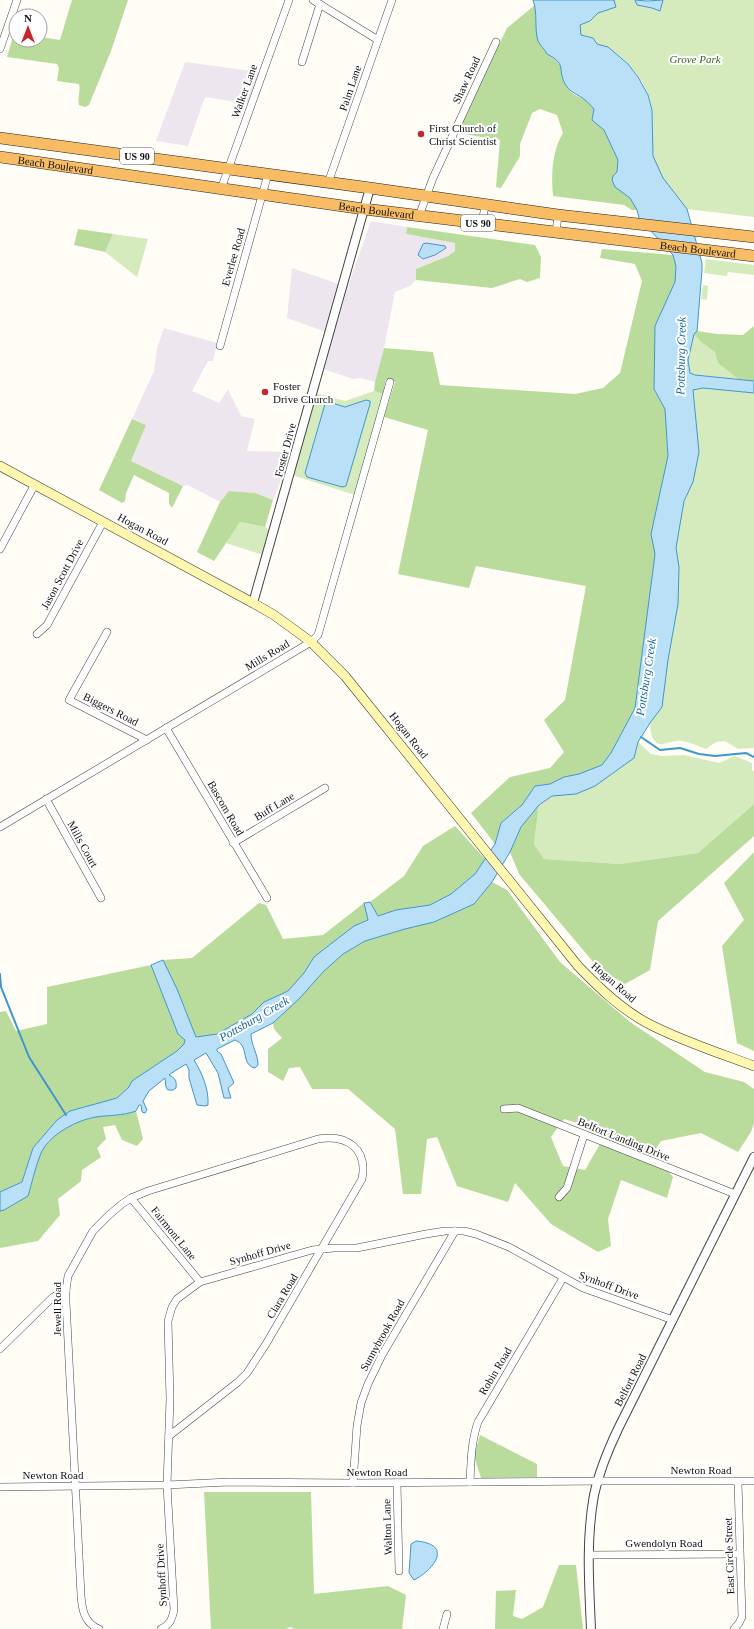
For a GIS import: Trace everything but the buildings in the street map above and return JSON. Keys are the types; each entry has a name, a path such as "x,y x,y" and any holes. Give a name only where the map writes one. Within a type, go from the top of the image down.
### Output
{"highway":[{"name":"US 90","path":"0,138 485,204 558,216 754,237"},
{"name":"Beach Boulevard","path":"0,157 364,209 754,256"}],"main road":[{"name":"Hogan Road","path":"0,466 253,602 274,615 311,642 354,687 578,966 600,988 616,1002 648,1024 754,1066"}],"street":[{"path":"0,49 17,0"},
{"name":"Walker Lane","path":"221,189 289,0"},
{"path":"313,0 378,40"},
{"name":"Palm Lane","path":"328,183 392,0"},
{"path":"302,62 320,4"},
{"name":"Shaw Road","path":"419,216 433,178 496,42"},
{"name":"Everlee Road","path":"220,346 268,174"},
{"name":"Foster Drive","path":"253,602 370,188"},
{"path":"482,224 485,204"},
{"path":"556,233 558,216"},
{"name":"Mills Road","path":"0,827 311,642 318,635 390,382"},
{"path":"0,550 35,484"},
{"name":"Jason Scott Drive","path":"37,634 47,625 103,522"},
{"name":"Biggers Road","path":"107,632 69,700 147,740"},
{"name":"Bascom Road","path":"166,728 266,898"},
{"name":"Buff Lane","path":"233,843 326,788"},
{"name":"Mills Court","path":"46,799 101,898"},
{"name":"Belfort Landing Drive","path":"504,1109 518,1108 735,1194"},
{"path":"559,1197 567,1188 584,1135"},
{"name":"Jewell Road","path":"99,1629 89,1622 82,1608 80,1595 66,1290 68,1276 93,1231 109,1214 131,1198 148,1191 318,1139 335,1137 349,1142"},
{"name":"Clara Road","path":"169,1436 229,1390 246,1374 266,1344 323,1249 362,1179 362,1158 359,1152 349,1142"},
{"name":"Belfort Road","path":"590,1629 589,1555 592,1509 598,1481 608,1451 754,1157"},
{"name":"Fairmont Lane","path":"131,1198 200,1282"},
{"name":"Synhoff Drive","path":"161,1629 168,1625 172,1619 174,1610 167,1485 170,1399 167,1335 169,1315 177,1299 200,1282 299,1253 323,1249 356,1248 426,1234 455,1231 476,1234 490,1239 509,1247 582,1288 673,1320"},
{"name":"Sunnybrook Road","path":"353,1484 356,1426 361,1403 368,1384 382,1355 455,1231"},
{"name":"Robin Road","path":"470,1482 473,1435 478,1422 563,1278"},
{"path":"0,1349 53,1297 66,1290"},
{"name":"Newton Road","path":"0,1487 167,1485 229,1482 353,1484 754,1481"},
{"name":"East Circle Street","path":"735,1629 742,1617 738,1482"},
{"name":"Walton Lane","path":"397,1483 399,1571"},
{"name":"Gwendolyn Road","path":"589,1555 739,1554"},
{"path":"443,1629 447,1614"}],"shaded area":[{"path":"185,62 259,72 249,104 205,97 188,146 156,141"},
{"path":"371,221 407,227 406,234 455,243 455,251 448,256 416,269 416,280 410,286 395,292 384,348 375,382 360,378 353,379 323,369 348,286"},
{"path":"292,268 339,284 326,332 287,318"},
{"path":"164,328 217,343 213,361 208,361 192,391 219,403 228,389 241,416 255,419 247,451 292,452 273,500 255,493 229,491 220,502 188,485 183,486 131,461 146,425 132,419 154,371 157,348"}],"green space":[{"path":"72,0 128,0 111,51 89,105 85,107 79,105 79,84 57,81 59,68 57,64 7,57 10,48 48,48 48,38 60,40"},
{"name":"Grove Park","path":"614,0 635,0 637,5 660,11 663,0 754,0 754,217 687,209 662,176 653,155 652,109 646,89 633,69 625,61 607,48 597,44 593,38 581,35 580,25 590,21 598,13 615,7"},
{"path":"535,5 539,42 547,54 558,62 567,86 571,92 585,100 594,109 592,120 604,130 618,160 617,172 613,176 614,186 630,198 637,210 632,210 624,205 553,196 552,180 554,155 563,133 557,115 540,109 532,113 520,144 520,156 501,188 496,187 500,140 463,134 461,128 463,120 507,28"},
{"path":"407,227 535,245 541,257 540,278 527,282 520,279 492,288 416,280 416,269 448,256 455,251 455,243 406,234"},
{"path":"78,229 113,234 105,252 74,245"},
{"path":"113,234 148,239 137,277 105,252"},
{"path":"602,249 673,255 676,266 675,282 655,326 654,389 665,409 668,456 651,534 655,554 635,708 611,753 602,765 579,774 564,777 550,784 535,786 522,805 501,823 495,844 471,813 510,777 550,768 564,752 544,720 565,700 586,586 476,566 469,588 398,574 428,430 384,417 395,382 386,379 383,394 374,391 375,382 384,348 433,352 440,385 575,394 603,388 620,373 642,281 635,264 600,258"},
{"path":"706,259 754,265 754,275 728,272 727,276 704,273"},
{"path":"703,285 708,286 707,300 701,299"},
{"path":"754,326 754,381 738,379 718,363 715,352 701,342 694,334 697,331 743,335"},
{"path":"694,334 701,342 715,352 718,363 738,379 695,375 690,373 688,361"},
{"path":"703,388 754,393 754,748 738,749 725,741 716,742 706,749 682,741 659,744 656,743 652,737 650,730 650,723 662,707 668,660 678,604 679,567 676,548 684,501 693,482 699,452 693,390"},
{"path":"374,391 383,394 355,495 292,475 315,393 345,401","holes":["366,400 370,401 346,486 305,473 326,403 329,402 345,407"]},
{"path":"132,419 146,425 131,461 183,486 172,508 169,504 169,493 134,475 126,493 125,501 122,503 99,490"},
{"path":"229,491 255,493 273,500 265,527 240,522 214,561 197,552 220,502"},
{"path":"240,522 265,527 270,530 263,555 226,543"},
{"path":"638,742 651,754 662,756 684,755 719,763 735,756 752,763 752,770 754,771 754,804 698,853 620,864 544,859 534,844 539,805 552,796 576,794 634,758"},
{"path":"754,804 754,836 658,921 650,970 625,984 600,970 519,874 510,852 521,827 539,805 534,844 544,859 620,864 698,853"},
{"path":"455,826 485,859 475,874 451,894 430,905 396,910 378,916 370,902 404,876 423,846"},
{"path":"754,852 754,1051 737,1043 722,946 744,920 724,883"},
{"path":"492,882 507,890 560,962 630,1022 705,1072 744,1082 754,1089 754,1123 751,1132 738,1152 701,1133 661,1141 653,1153 673,1177 667,1198 621,1180 608,1219 611,1246 598,1252 551,1224 515,1183 508,1202 457,1186 437,1137 427,1139 421,1194 403,1194 395,1129 348,1089 312,1089 300,1067 289,1068 283,1081 268,1072 268,1049 282,1038 274,1029 273,1023 300,998 323,972 343,954 365,941 434,922 474,904","holes":["564,1119 580,1124 600,1144 585,1170 563,1166 551,1137"]},
{"path":"259,903 266,905 283,939 323,935 364,903 368,920 354,926 314,957 304,973 288,991 264,1002 252,1014 217,1034 196,1037 177,989 163,960 192,958"},
{"path":"151,965 178,1034 185,1040 184,1044 177,1051 132,1081 129,1087 117,1098 70,1111 57,1120 33,1148 22,1182 0,1192 0,1012 6,1011 16,1031 47,1024 47,987"},
{"path":"136,1111 143,1139 137,1146 122,1140 115,1125 103,1127 106,1139 97,1148 101,1157 82,1170 81,1181 58,1199 60,1215 38,1241 0,1248 0,1211 28,1196 36,1167 46,1145 65,1129 81,1121 96,1117 121,1115"},
{"path":"480,1435 537,1464 537,1477 481,1478 474,1456"},
{"path":"204,1492 311,1492 314,1594 388,1586 406,1595 402,1629 295,1629 290,1627 286,1629 211,1629"},
{"path":"559,1565 576,1565 583,1629 495,1629 496,1591 516,1590 513,1616 522,1619 543,1607"}],"water":[{"name":"Pottsburg Creek","path":"533,0 614,0 616,7 598,13 590,21 580,25 581,35 593,38 597,44 608,47 628,64 638,77 648,95 652,110 653,156 663,178 687,209 702,263 697,331 694,334 688,360 690,373 695,375 754,381 754,393 703,388 693,390 699,452 693,482 684,501 676,548 679,567 678,604 668,660 662,707 638,742 634,758 595,786 576,794 552,796 539,805 521,827 510,852 492,882 474,904 434,922 365,941 343,954 323,972 300,998 273,1023 251,1034 258,1061 258,1065 255,1068 251,1067 247,1061 243,1047 235,1040 217,1049 217,1051 221,1054 234,1083 228,1088 231,1098 224,1098 218,1073 206,1053 194,1060 204,1081 208,1105 197,1105 189,1078 189,1070 186,1064 169,1075 175,1080 176,1088 173,1090 168,1090 166,1087 165,1078 149,1091 143,1101 147,1110 145,1113 142,1112 141,1105 139,1105 136,1111 126,1114 96,1117 81,1121 58,1134 42,1151 28,1196 0,1211 0,1192 22,1182 33,1148 57,1120 70,1111 117,1098 129,1087 132,1081 177,1051 184,1044 185,1040 178,1034 151,965 163,960 177,989 196,1037 217,1034 252,1014 264,1002 288,991 304,973 314,957 354,926 368,920 364,903 370,902 378,916 396,910 430,905 451,894 475,874 495,844 501,823 522,805 535,786 550,784 564,777 579,774 602,765 611,753 635,708 655,554 651,534 668,456 665,409 654,389 655,326 675,282 676,266 673,255 639,218 637,210 630,198 615,187 612,180 613,176 617,172 618,160 604,130 592,120 594,109 567,87 559,64 547,54 539,43 536,31"},
{"path":"635,0 663,0 660,11 637,5"},
{"path":"426,243 445,246 446,248 435,255 423,259 418,255 423,244"},
{"path":"366,400 370,401 370,404 346,486 342,487 307,477 305,473 325,404 329,402 345,407"},
{"path":"416,1541 427,1543 434,1547 437,1552 437,1558 428,1570 414,1580 409,1573 411,1544"}],"waterway":[{"path":"641,737 660,750 680,748 699,754 715,756 746,753 754,757"},
{"path":"0,974 1,987 29,1057 66,1115"}],"place":[{"name":"First Church of Christ Scientist","path":"421,134"},
{"name":"Foster Drive Church","path":"265,392"}]}
